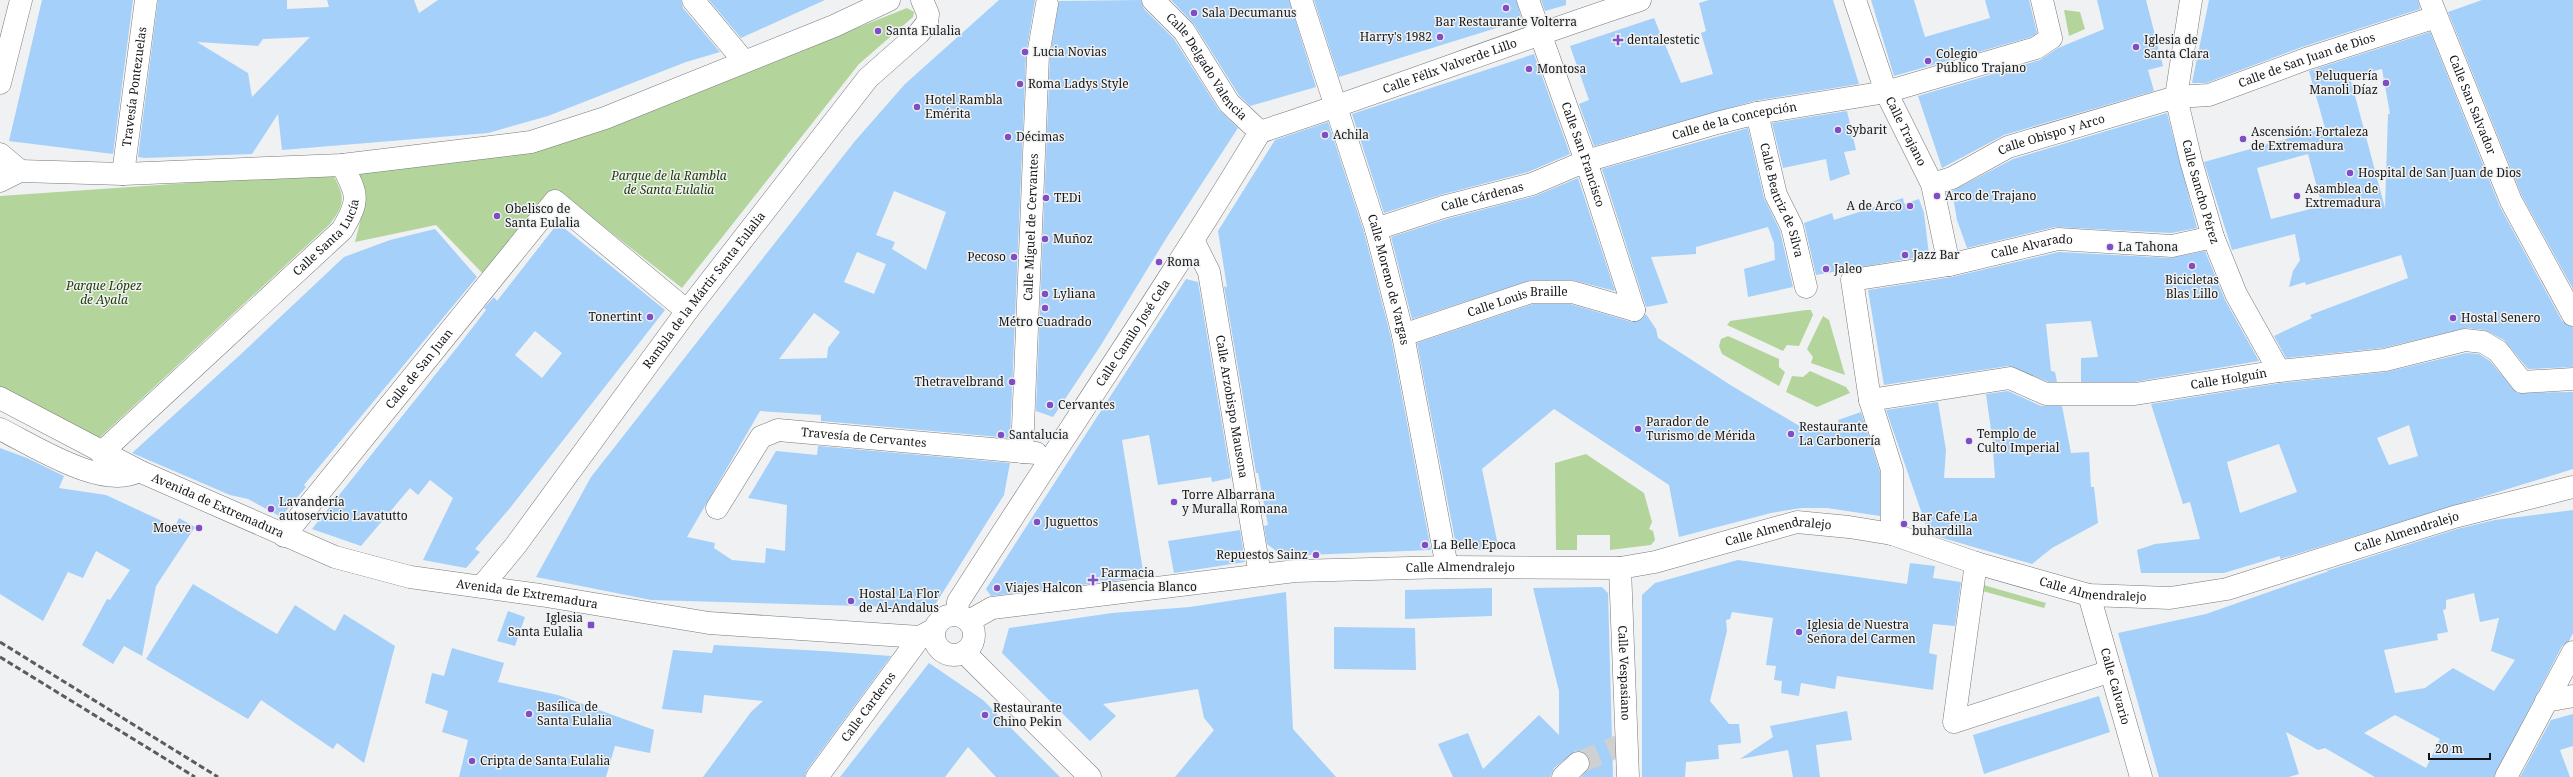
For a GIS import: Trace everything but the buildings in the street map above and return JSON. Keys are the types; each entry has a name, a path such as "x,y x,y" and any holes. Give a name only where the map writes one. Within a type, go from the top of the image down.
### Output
{"street":[{"path":"0,83 21,0"},
{"name":"Travesía Pontezuelas","path":"123,174 146,0"},
{"path":"693,0 743,60"},
{"path":"0,181 20,171 123,174 342,165 531,142 604,118 743,60 834,26 889,0"},
{"name":"Calle Delgado Valencia","path":"1153,0 1184,31 1229,102 1260,132"},
{"name":"Calle Moreno de Vargas","path":"1302,0 1376,229 1403,334 1447,566"},
{"name":"Calle San Francisco","path":"1528,0 1586,161 1634,310"},
{"name":"Calle Félix Valverde Lillo","path":"1260,132 1337,107 1540,33 1640,0"},
{"name":"Calle Trajano","path":"1855,0 1886,92 1932,184 1949,264"},
{"name":"Calle de la Concepción","path":"1586,161 1757,113 1886,92 2036,48 2051,38 2042,0"},
{"name":"Calle Sancho Pérez","path":"2192,0 2176,97 2190,161 2213,237 2236,294 2279,371"},
{"name":"Rambla de la Mártir Santa Eulalia","path":"482,586 516,545 687,311 868,78 919,33 927,23 928,14 926,1"},
{"name":"Calle Miguel de Cervantes","path":"1022,452 1038,55 1047,4"},
{"name":"Calle de San Juan de Dios","path":"2176,97 2209,95 2306,59 2434,5"},
{"name":"Calle San Salvador","path":"2434,5 2511,201 2573,315"},
{"name":"Calle Obispo y Arco","path":"1932,184 1952,178 2008,147 2176,97"},
{"name":"Calle Beatriz de Silva","path":"1757,113 1776,195 1792,227 1806,288"},
{"name":"Calle Camilo José Cela","path":"963,618 958,602 1052,455 1194,242 1260,132"},
{"path":"0,154 20,171"},
{"name":"Calle Cárdenas","path":"1376,229 1443,207 1532,184 1586,161"},
{"name":"Calle Santa Lucía","path":"102,453 342,230 354,210 355,189 342,165"},
{"name":"Rambla de la Mártir Santa Eulalia","path":"555,201 687,311"},
{"name":"Calle de San Juan","path":"284,536 555,201"},
{"name":"Calle Alvarado","path":"1870,400 1852,280 1949,264 2058,239 2172,246 2213,237"},
{"name":"Calle Arzobispo Mausona","path":"1194,242 1209,272 1260,575"},
{"name":"Calle Louis Braille","path":"1403,334 1531,292 1572,292 1634,310"},
{"name":"Calle Holguín","path":"1870,400 2010,378 2046,394 2135,394 2279,371 2385,360 2465,340 2483,342 2498,351 2522,382 2573,379"},
{"name":"Avenida de Extremadura","path":"0,398 139,472 284,536 335,557 403,575 482,586 709,623 927,634"},
{"path":"1870,400 1892,470 1892,534"},
{"name":"Avenida de Extremadura","path":"0,428 77,468 106,475 132,475 139,472"},
{"name":"Travesía de Cervantes","path":"717,508 761,437 778,430 1052,455"},
{"name":"Calle Almendralejo","path":"963,618 992,608 1295,571 1447,566 1620,568 1655,562 1797,522 1850,527 1892,534 1976,563 2089,595 2170,598 2227,589 2454,517 2573,487"},
{"path":"1976,563 1954,722 2111,671"},
{"name":"Calle Vespasiano","path":"1620,568 1628,777"},
{"name":"Calle Calvario","path":"2089,595 2141,777"},
{"path":"946,616 963,618 974,633 973,644 965,653 952,656 942,652 927,634 937,622 946,616"},
{"name":"Calle Carderos","path":"817,777 927,634"},
{"path":"2506,777 2573,652"},
{"path":"965,653 1090,777"},
{"path":"2546,701 2573,696"}],"green space":[{"name":"Parque de la Rambla de Santa Eulalia","path":"907,8 914,12 913,17 859,64 682,288 558,191 487,278 436,225 355,242 366,198 357,170 645,112"},
{"path":"2064,10 2080,12 2085,29 2069,36"},
{"name":"Parque López de Ayala","path":"332,173 342,199 339,210 330,224 97,440 0,387 0,196"},
{"path":"1811,310 1813,315 1799,346 1787,345 1783,351 1727,325 1730,321"},
{"path":"1823,316 1829,320 1845,375 1811,363 1813,357 1807,349"},
{"path":"1728,336 1779,359 1779,367 1785,372 1779,386 1722,354 1719,346 1721,339"},
{"path":"1810,371 1846,387 1850,393 1817,407 1786,392 1792,376 1803,377"},
{"path":"1586,454 1644,493 1652,522 1649,529 1653,531 1655,540 1651,545 1610,550 1610,535 1577,535 1577,550 1556,550 1555,463"},
{"path":"1980,584 2046,603 2044,608 1979,590"}],"tunnel":[{"path":"1578,763 1626,743"}],"railway":[{"path":"0,642 218,777"},
{"path":"0,657 195,777"}],"place":[{"name":"Bar Restaurante Volterra","path":"1506,8"},
{"name":"Sala Decumanus","path":"1194,13"},
{"name":"Santa Eulalia","path":"878,31"},
{"name":"Harry's 1982","path":"1440,37"},
{"name":"dentalestetic","path":"1618,40"},
{"name":"Iglesia de Santa Clara","path":"2136,47"},
{"name":"Lucia Novias","path":"1025,52"},
{"name":"Colegio Público Trajano","path":"1928,61"},
{"name":"Montosa","path":"1529,69"},
{"name":"Peluquería Manoli Díaz","path":"2386,83"},
{"name":"Roma Ladys Style","path":"1020,84"},
{"name":"Hotel Rambla Emérita","path":"917,107"},
{"name":"Sybarit","path":"1838,130"},
{"name":"Achila","path":"1325,135"},
{"name":"Décimas","path":"1008,137"},
{"name":"Ascensión: Fortaleza de Extremadura","path":"2243,139"},
{"name":"Hospital de San Juan de Dios","path":"2350,173"},
{"name":"Arco de Trajano","path":"1937,196"},
{"name":"Asamblea de Extremadura","path":"2297,196"},
{"name":"TEDi","path":"1046,198"},
{"name":"A de Arco","path":"1910,206"},
{"name":"Obelisco de Santa Eulalia","path":"497,216"},
{"name":"Muñoz","path":"1045,239"},
{"name":"La Tahona","path":"2110,247"},
{"name":"Jazz Bar","path":"1905,255"},
{"name":"Pecoso","path":"1014,257"},
{"name":"Roma","path":"1159,262"},
{"name":"Bicicletas Blas Lillo","path":"2192,266"},
{"name":"Jaleo","path":"1826,269"},
{"name":"Lyliana","path":"1045,294"},
{"name":"Métro Cuadrado","path":"1045,308"},
{"name":"Tonertint","path":"650,317"},
{"name":"Hostal Senero","path":"2453,318"},
{"name":"Thetravelbrand","path":"1012,382"},
{"name":"Cervantes","path":"1050,405"},
{"name":"Parador de Turismo de Mérida","path":"1638,429"},
{"name":"Restaurante La Carbonería","path":"1791,434"},
{"name":"Santalucia","path":"1001,435"},
{"name":"Templo de Culto Imperial","path":"1969,441"},
{"name":"Torre Albarrana y Muralla Romana","path":"1174,502"},
{"name":"Lavandería autoservicio Lavatutto","path":"271,509"},
{"name":"Juguettos","path":"1037,522"},
{"name":"Bar Cafe La buhardilla","path":"1904,524"},
{"name":"Moeve","path":"199,528"},
{"name":"La Belle Epoca","path":"1425,545"},
{"name":"Repuestos Sainz","path":"1316,555"},
{"name":"Farmacia Plasencia Blanco","path":"1093,580"},
{"name":"Viajes Halcon","path":"997,588"},
{"name":"Hostal La Flor de Al-Andalus","path":"851,601"},
{"name":"Iglesia Santa Eulalia","path":"591,625"},
{"name":"Iglesia de Nuestra Señora del Carmen","path":"1799,632"},
{"name":"Basílica de Santa Eulalia","path":"529,714"},
{"name":"Restaurante Chino Pekin","path":"985,715"},
{"name":"Cripta de Santa Eulalia","path":"472,761"}]}
